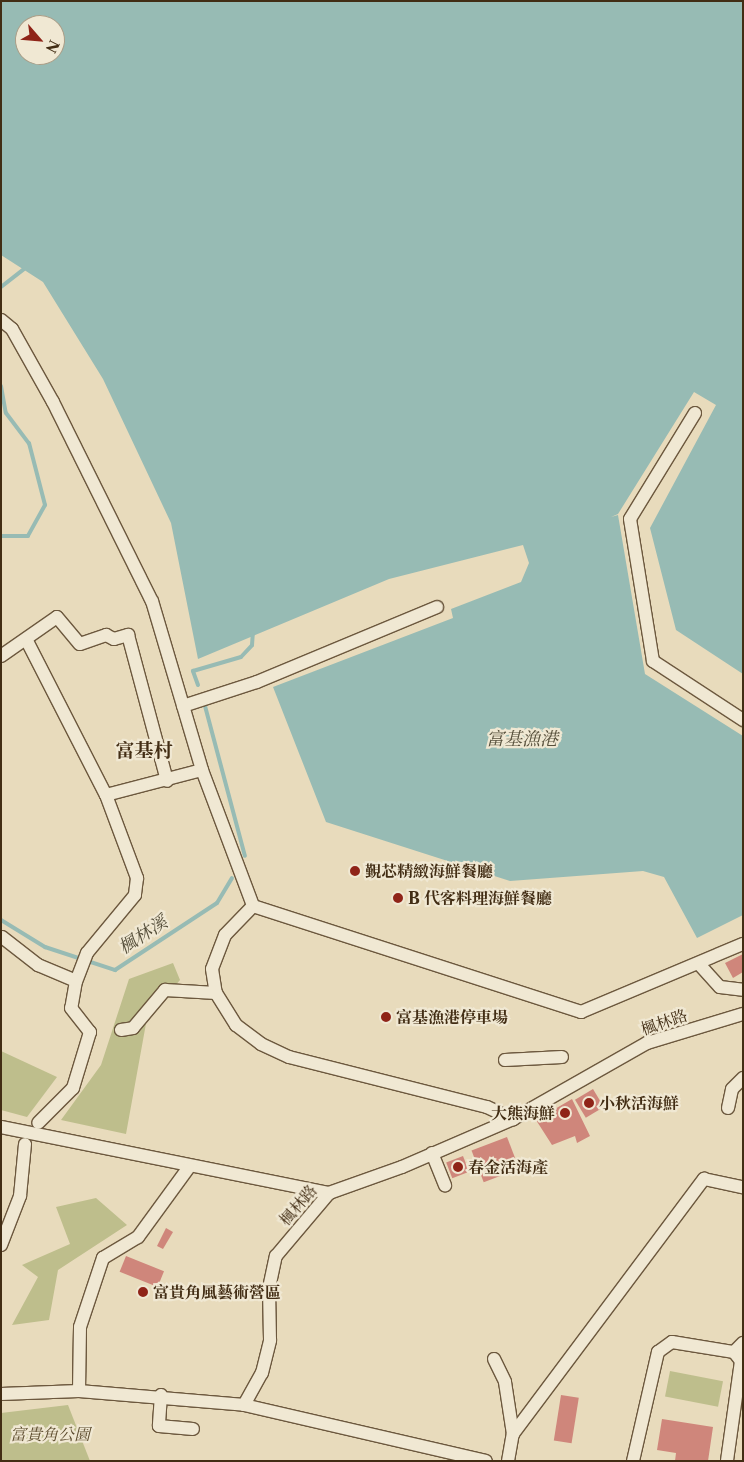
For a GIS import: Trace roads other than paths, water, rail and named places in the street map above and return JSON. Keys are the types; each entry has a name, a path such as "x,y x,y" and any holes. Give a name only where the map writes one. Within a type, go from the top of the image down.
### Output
{"street":[{"path":"1,320 12,329 53,402 152,601 202,770 253,906"},
{"path":"695,414 630,519 653,661 743,720"},
{"path":"183,706 258,682 437,607"},
{"path":"1,656 57,616 80,644 106,634 114,639 128,636 167,781"},
{"path":"26,639 106,795 137,878 135,895 87,953 76,981 71,1008 90,1032 89,1047 73,1088 38,1123"},
{"path":"106,795 167,781 202,770"},
{"path":"253,906 581,1012 743,944"},
{"path":"253,906 224,935 212,969 216,992 236,1025 282,1054 487,1107 513,1120"},
{"path":"2,937 38,965 76,981"},
{"path":"699,964 720,987 743,990"},
{"path":"121,1030 133,1028 165,990 216,992"},
{"name":"楓林路","path":"244,1405 262,1372 270,1340 269,1288 276,1256 329,1192 432,1154 513,1120 647,1043 743,1014"},
{"path":"505,1060 562,1058"},
{"path":"728,1108 732,1089 743,1078"},
{"path":"1,1127 189,1167 329,1192"},
{"path":"1,1245 20,1196 25,1144"},
{"path":"432,1154 445,1186"},
{"path":"79,1391 80,1327 103,1258 138,1237 189,1167"},
{"path":"513,1434 704,1179 743,1187"},
{"path":"634,1461 658,1352 672,1342 738,1348 742,1361 728,1461"},
{"path":"494,1359 505,1382 513,1434 508,1461"},
{"path":"1,1394 79,1391 161,1395 244,1405 486,1461"},
{"path":"161,1395 159,1426 193,1429"}],"water":[{"name":"富基漁港","path":"1,1 743,1 743,674 676,630 650,528 716,405 694,392 618,514 611,517 618,515 645,674 743,736 743,915 697,938 664,877 643,871 510,881 326,822 273,687 453,618 451,609 521,582 529,563 523,545 389,579 198,659 171,523 103,379 43,282 1,255"}],"waterway":[{"path":"1,287 24,269"},
{"path":"1,386 6,413 29,443 45,505 28,536 1,536"},
{"name":"楓林溪","path":"198,685 193,671 241,657 252,645 253,632"},
{"name":"楓林溪","path":"205,706 245,856"},
{"name":"楓林溪","path":"1,920 45,947 115,970 217,903 232,878"}],"place":[{"name":"覲芯精緻海鮮餐廳","path":"355,871"},
{"name":"B 代客料理海鮮餐廳","path":"398,898"},
{"name":"富基漁港停車場","path":"386,1017"},
{"name":"小秋活海鮮","path":"589,1103"},
{"name":"大熊海鮮","path":"565,1113"},
{"name":"春金活海產","path":"458,1167"},
{"name":"富貴角風藝術營區","path":"143,1292"}],"district":[{"name":"富基村","path":"144,751"}],"park label":[{"name":"富貴角公園","path":"50,1434"}]}
